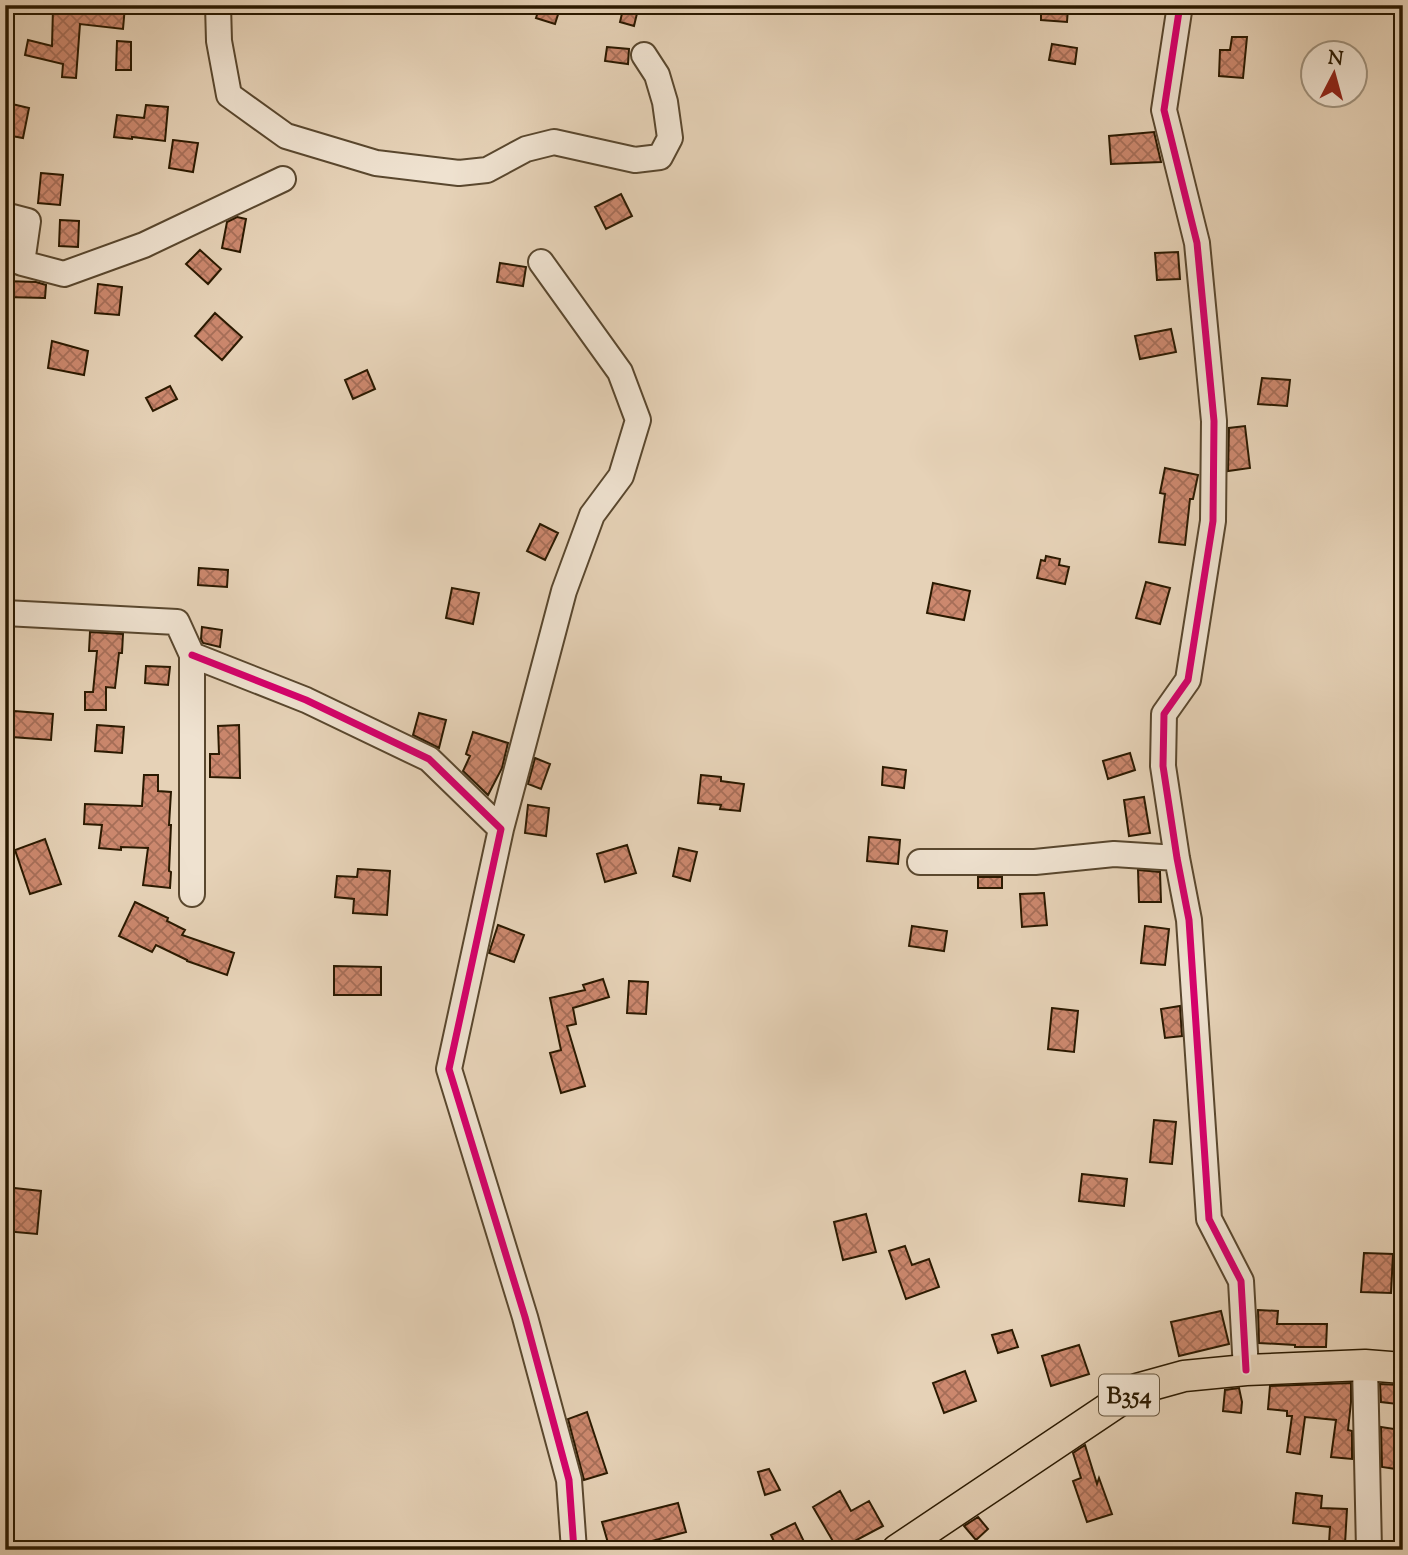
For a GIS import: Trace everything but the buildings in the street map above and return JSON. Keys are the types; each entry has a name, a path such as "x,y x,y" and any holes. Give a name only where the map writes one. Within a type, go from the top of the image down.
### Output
{"main road":[{"name":"B354","path":"897,1550 1137,1389 1184,1376 1246,1370 1365,1365 1403,1368"}],"street":[{"path":"218,5 219,41 229,95 286,136 376,163 404,167 459,173 487,170 526,149 554,142 635,160 660,157 670,138 665,102 657,75 644,55"},
{"path":"1180,5 1164,110 1197,243 1214,421 1213,521 1188,680 1164,714 1163,766 1189,920 1209,1219 1241,1281 1246,1370"},
{"path":"5,215 28,220 22,262 64,274 144,245 283,179"},
{"path":"541,262 620,372 638,420 621,476 592,515 564,591 501,829 449,1069 525,1317 569,1480 574,1550"},
{"path":"5,612 177,622 192,655 192,894"},
{"path":"192,655 306,701 429,759 501,829"},
{"path":"920,862 1035,862 1114,854 1177,858"},
{"path":"1365,1365 1369,1550"}],"cycle path":[{"path":"1180,5 1164,110 1197,243 1214,421 1213,521 1188,680 1164,714 1163,766 1189,920 1209,1219 1241,1281 1246,1370"},
{"path":"192,655 306,700 429,759 501,829 449,1069 525,1317 569,1480 574,1550"}]}
